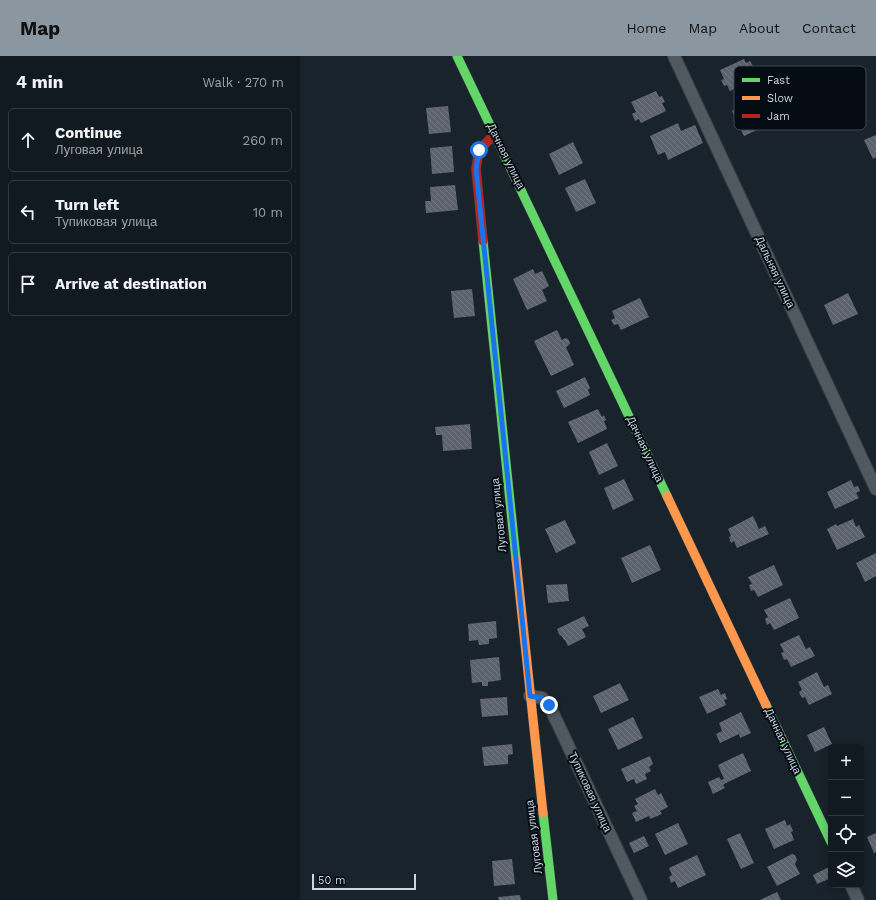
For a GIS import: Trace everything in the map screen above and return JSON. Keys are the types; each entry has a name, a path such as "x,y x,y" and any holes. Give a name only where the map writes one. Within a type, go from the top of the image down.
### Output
{"street":[{"name":"Дачная улица","path":"457,56 828,836"},
{"name":"Дальняя улица","path":"674,56 876,489"},
{"name":"Луговая улица","path":"495,134 479,150 476,169 530,696 553,900"},
{"name":"Тупиковая улица","path":"530,696 542,698 549,705 641,900"},
{"path":"852,888 858,900"}],"building":[{"path":"744,59 746,63 750,61 753,66 734,66 734,89 730,91 727,85 724,86 721,80 724,79 720,70"},
{"path":"656,91 659,97 662,96 665,102 662,103 666,111 641,123 639,119 635,121 632,114 636,112 631,102"},
{"path":"448,106 451,132 429,134 426,108"},
{"path":"678,123 681,131 695,125 703,143 668,160 665,152 658,155 650,136"},
{"path":"741,130 757,130 744,136"},
{"path":"876,135 876,157 873,159 864,140"},
{"path":"573,142 583,163 559,175 549,154"},
{"path":"452,146 454,172 432,174 430,148"},
{"path":"585,179 596,203 576,212 565,188"},
{"path":"455,185 458,210 426,213 425,201 431,201 430,187"},
{"path":"533,269 535,274 542,271 549,286 542,290 547,301 527,310 513,279"},
{"path":"472,289 475,316 454,318 451,291"},
{"path":"848,293 858,314 833,325 824,305"},
{"path":"640,298 649,317 621,330 618,324 614,325 611,320 615,318 612,311"},
{"path":"557,330 562,340 565,338 568,339 570,343 566,347 574,365 551,376 534,341"},
{"path":"585,377 590,388 588,390 590,395 564,408 556,391"},
{"path":"598,409 602,417 604,415 606,420 604,421 607,429 578,443 568,422"},
{"path":"470,424 472,449 443,451 442,435 436,435 435,427"},
{"path":"607,443 618,466 599,475 589,452"},
{"path":"624,479 634,500 613,510 604,488"},
{"path":"851,480 854,487 858,486 860,491 856,493 859,498 835,509 827,492"},
{"path":"753,516 759,529 765,526 769,534 737,548 734,541 731,543 729,537 731,536 728,529"},
{"path":"853,519 856,527 859,525 865,537 837,550 827,529 836,524 837,526"},
{"path":"565,520 576,543 556,553 545,529"},
{"path":"650,545 661,570 632,583 621,558"},
{"path":"876,553 876,576 865,582 856,563"},
{"path":"774,565 783,585 758,597 754,590 751,591 749,585 752,584 748,577"},
{"path":"567,584 569,601 548,603 546,585"},
{"path":"790,598 799,618 774,630 770,623 767,625 765,619 768,617 764,610"},
{"path":"584,616 589,626 582,629 586,637 568,646 561,635 560,636 557,629"},
{"path":"496,621 497,638 489,639 489,644 479,645 478,640 469,641 468,624"},
{"path":"799,635 806,649 810,647 815,656 791,667 787,659 784,660 781,653 784,652 780,644"},
{"path":"499,657 501,680 488,682 488,686 482,686 482,682 472,683 470,660"},
{"path":"817,672 824,687 828,685 832,694 809,705 805,697 802,698 799,692 802,690 798,682"},
{"path":"620,683 629,700 601,713 593,696"},
{"path":"718,689 721,695 725,693 727,699 724,700 726,705 707,714 699,697"},
{"path":"507,697 508,715 482,717 480,699"},
{"path":"741,712 751,733 740,738 739,734 720,743 716,734 722,731 719,723"},
{"path":"633,717 643,738 618,750 608,729"},
{"path":"824,727 832,744 828,744 828,746 815,752 807,735"},
{"path":"512,744 513,754 508,755 508,764 484,766 482,747"},
{"path":"743,753 751,771 726,783 723,785 725,788 713,794 708,782 719,777 721,780 724,779 718,765"},
{"path":"650,756 653,764 649,767 651,771 645,774 647,779 636,784 634,779 627,782 621,769"},
{"path":"655,789 658,795 661,793 668,807 660,811 662,814 650,819 649,816 636,822 632,813 637,811 634,806 638,804 635,799"},
{"path":"785,820 787,826 790,824 793,831 791,832 794,840 774,849 765,829"},
{"path":"678,823 688,844 665,855 655,834"},
{"path":"740,833 754,863 741,869 727,839"},
{"path":"876,833 876,852 874,853 867,837"},
{"path":"644,836 649,846 634,853 629,843"},
{"path":"792,854 795,855 797,860 795,864 800,874 777,886 767,867"},
{"path":"697,855 706,875 678,888 675,881 671,883 669,877 672,875 669,868"},
{"path":"512,859 515,884 494,886 492,861"},
{"path":"828,868 828,879 817,884 813,875"},
{"path":"777,892 781,900 760,900"},
{"path":"520,895 521,900 499,900 498,897"}],"traffic: fast":[{"path":"457,56 667,496"},
{"path":"483,241 516,559"},
{"path":"766,705 828,836"},
{"path":"543,813 553,900"}],"traffic: slow":[{"path":"667,496 766,705"},
{"path":"516,559 543,813"}],"traffic: jam":[{"path":"483,241 476,169 479,150 495,134"}],"route":[{"path":"479,150 476,169 530,696 542,698 549,705"}]}
